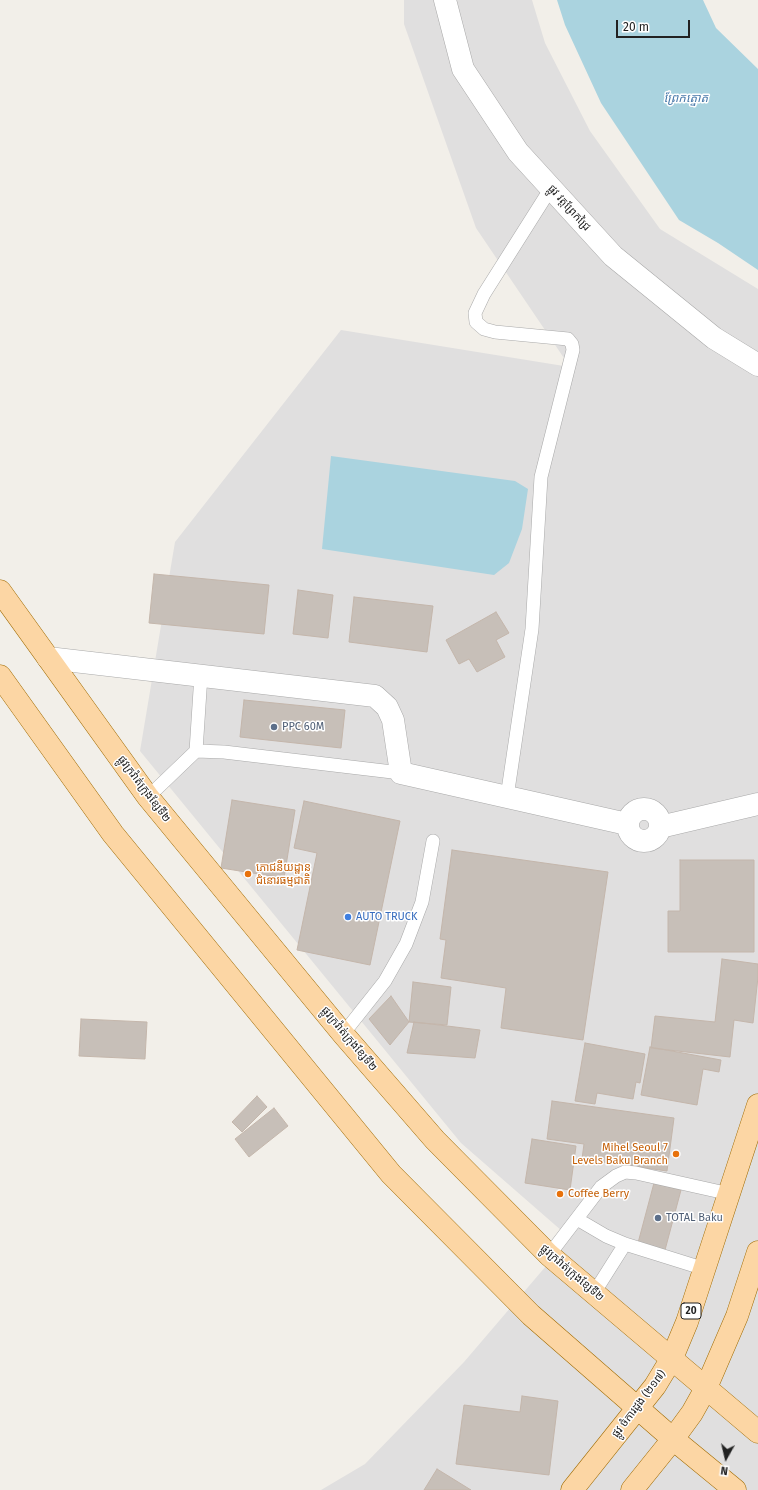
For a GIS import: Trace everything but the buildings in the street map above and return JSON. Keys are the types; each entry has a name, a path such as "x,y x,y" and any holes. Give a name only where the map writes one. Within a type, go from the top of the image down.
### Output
{"main road":[{"name":"ផ្លូវក្រវ៉ាត់ក្រុងខ្សែទី២","path":"0,591 148,797 344,1034 435,1140 549,1255 758,1432"},
{"path":"0,676 113,834 391,1174 531,1315 673,1439 734,1490"},
{"name":"ផ្លូវ ចំការដូង (២១៧)","path":"572,1490 655,1386 672,1358 687,1322 758,1105"},
{"path":"632,1490 692,1413 706,1388 737,1316 758,1252"}],"street":[{"name":"ផ្លូវ វត្តព្រែកជ្រៃ","path":"445,0 463,68 518,152 613,256 714,338 758,365"},
{"path":"48,658 375,696 387,707 393,720 401,773 627,824 631,815 640,809 655,812 660,821 660,826 758,804"}],"lane":[{"path":"507,797 532,629 541,477 573,350 572,344 568,340 495,332 484,329 476,322 475,313 484,294 551,188"},
{"path":"148,797 196,751 201,675"},
{"path":"196,751 224,752 401,773"},
{"path":"344,1034 385,980 406,944 422,902 433,841"},
{"path":"549,1255 601,1188 616,1176 625,1172 636,1173 730,1194"},
{"path":"577,1219 606,1236 625,1244 705,1268"},
{"path":"594,1292 625,1244"}],"shaded area":[{"path":"404,0 532,0 545,43 590,131 660,229 758,289 758,1490 321,1490 365,1464 464,1362 570,1238 461,1143 140,751 175,542 341,330 570,367 476,228 404,24"}],"water":[{"name":"ព្រែកត្នោត","path":"557,0 703,0 716,28 758,69 758,270 718,243 679,220 601,103 565,25"},
{"path":"331,456 515,481 528,489 522,529 509,563 494,575 322,549"}],"place":[{"name":"PPC 60M","path":"274,727"},
{"name":"ភោជនីយដ្ឋាន ជំនោរធម្មជាតិ","path":"248,874"},
{"name":"AUTO TRUCK","path":"348,917"},
{"name":"Mihel Seoul 7 Levels Baku Branch","path":"676,1154"},
{"name":"Coffee Berry","path":"560,1194"},
{"name":"TOTAL Baku","path":"658,1218"}]}
